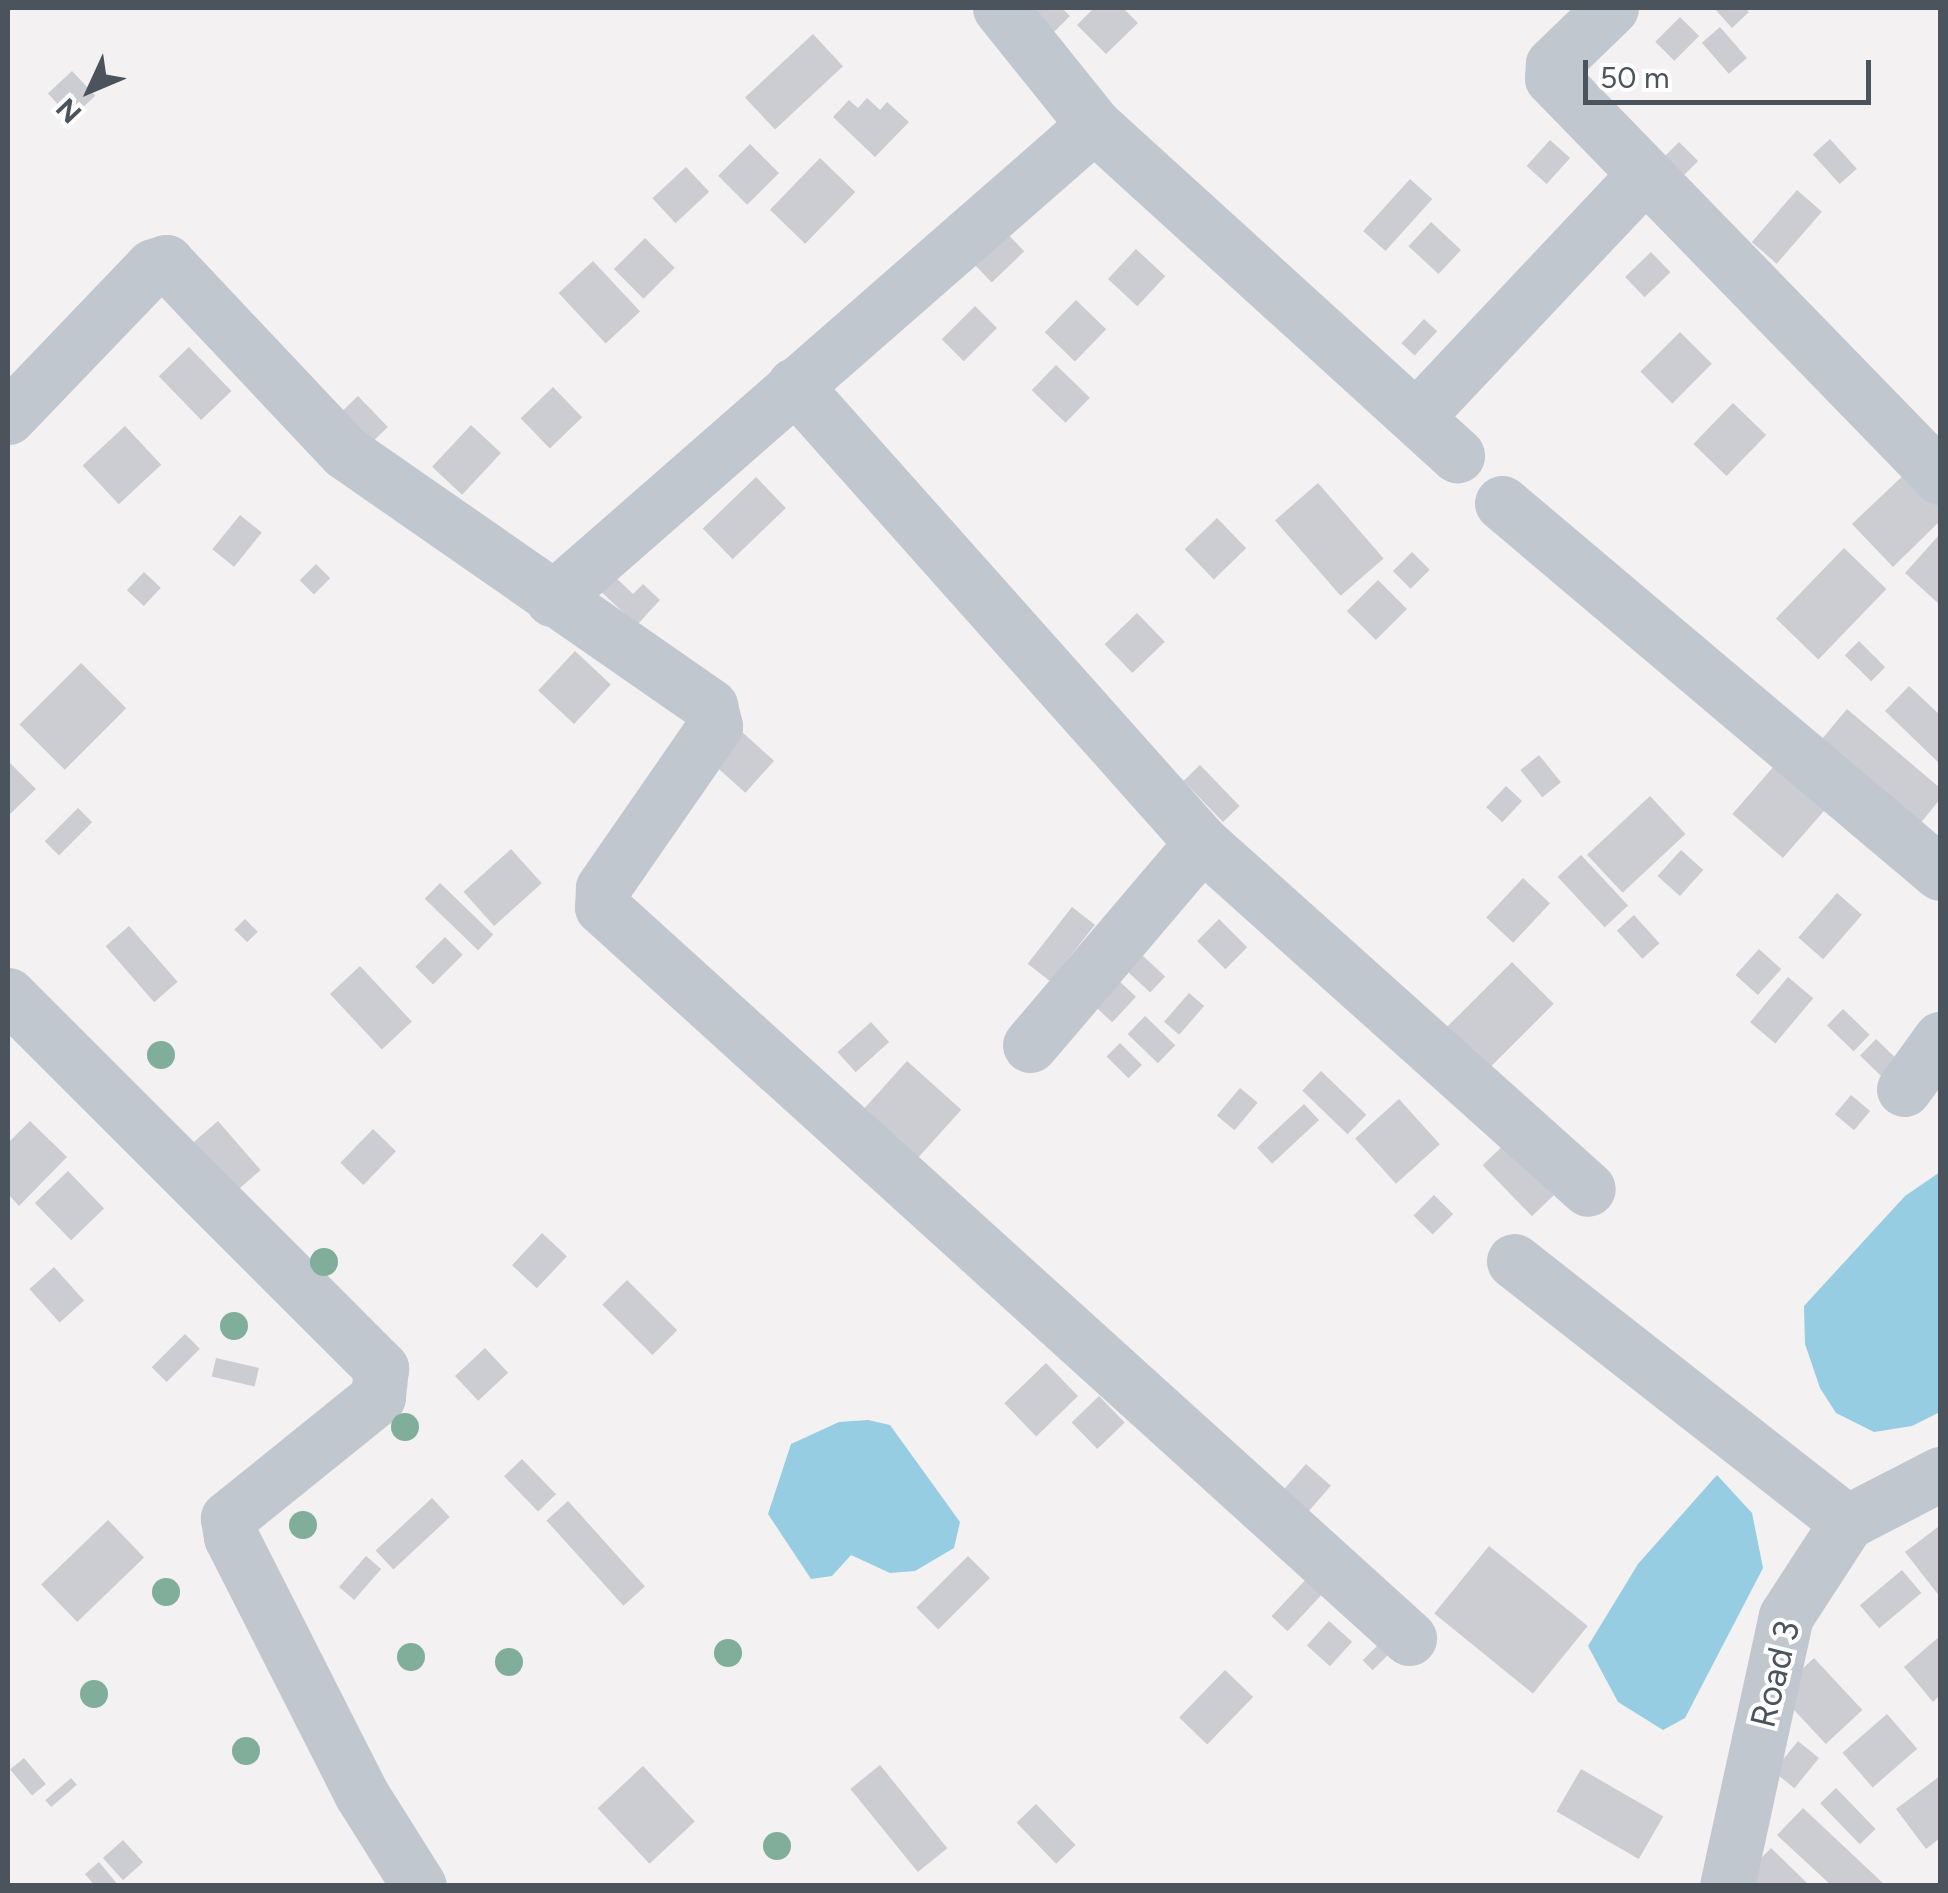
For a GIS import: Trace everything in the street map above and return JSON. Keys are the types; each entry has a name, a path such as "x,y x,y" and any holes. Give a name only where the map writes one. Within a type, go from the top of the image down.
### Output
{"street":[{"path":"1000,8 1094,125 1418,415 1457,455"},
{"path":"1611,8 1551,72 1643,176 1940,476"},
{"path":"552,600 1094,125"},
{"path":"1418,415 1643,176"},
{"path":"8,417 153,266 166,262 345,452 717,716 603,888 602,907 1409,1638"},
{"path":"794,385 1202,843 1588,1189"},
{"path":"1502,503 1940,873"},
{"path":"1030,1045 1202,843"},
{"path":"8,996 382,1368 378,1397 228,1518 231,1537 362,1795 419,1886"},
{"path":"1904,1090 1940,1039"},
{"path":"1514,1261 1846,1522 1940,1474"},
{"name":"Road 3","path":"1727,1886 1786,1616 1846,1522"}],"water":[{"path":"1940,1172 1940,1412 1912,1426 1874,1432 1836,1413 1820,1388 1805,1344 1804,1306 1905,1196"},
{"path":"868,1420 890,1425 960,1522 954,1548 915,1571 890,1573 851,1555 832,1576 811,1579 768,1514 791,1444 839,1422"},
{"path":"1717,1475 1752,1513 1763,1568 1685,1718 1663,1730 1618,1702 1588,1646 1638,1564"}],"building":[{"path":"1020,8 1062,8 1070,16 1039,47"},
{"path":"1094,8 1123,8 1138,23 1106,54 1077,25"},
{"path":"1714,8 1745,8 1749,12 1732,28"},
{"path":"1680,17 1699,36 1674,61 1655,42"},
{"path":"1720,27 1747,58 1729,74 1702,43"},
{"path":"813,34 843,66 775,130 745,97"},
{"path":"72,71 95,96 71,118 48,94"},
{"path":"867,98 880,110 887,102 909,122 875,157 833,117 849,100 858,108"},
{"path":"1830,139 1857,169 1840,184 1813,154"},
{"path":"1550,140 1570,158 1547,184 1527,166"},
{"path":"1679,142 1698,161 1673,186 1654,167"},
{"path":"750,144 779,173 747,205 718,176"},
{"path":"820,158 855,192 805,244 770,210"},
{"path":"686,167 709,192 676,223 652,198"},
{"path":"1410,179 1432,199 1385,251 1363,231"},
{"path":"1797,190 1822,212 1777,264 1752,242"},
{"path":"995,221 1024,251 992,282 963,252"},
{"path":"1431,222 1461,250 1438,274 1408,246"},
{"path":"645,238 675,268 644,299 614,269"},
{"path":"1136,249 1165,276 1137,306 1108,279"},
{"path":"1651,252 1670,272 1645,297 1625,277"},
{"path":"593,261 640,311 606,344 559,293"},
{"path":"1076,300 1106,329 1075,362 1045,332"},
{"path":"975,306 997,328 964,361 942,339"},
{"path":"1424,319 1437,331 1415,355 1401,343"},
{"path":"1680,332 1712,364 1672,403 1640,372"},
{"path":"189,347 231,391 201,420 159,376"},
{"path":"1056,365 1090,398 1065,423 1032,390"},
{"path":"553,387 582,417 550,448 521,418"},
{"path":"358,396 388,427 363,451 334,420"},
{"path":"1733,403 1766,435 1726,476 1693,444"},
{"path":"471,425 501,453 462,495 432,467"},
{"path":"125,426 161,465 119,504 83,466"},
{"path":"1910,469 1940,501 1940,521 1893,567 1852,524"},
{"path":"756,477 786,508 733,559 703,528"},
{"path":"1318,483 1384,558 1341,596 1275,520"},
{"path":"240,515 262,533 234,567 212,549"},
{"path":"1217,518 1246,548 1214,579 1185,549"},
{"path":"1940,534 1940,605 1905,573"},
{"path":"1844,548 1886,589 1818,659 1776,618"},
{"path":"1412,552 1430,570 1411,589 1393,571"},
{"path":"316,564 330,578 314,594 300,580"},
{"path":"144,572 161,588 144,606 127,590"},
{"path":"611,573 633,594 643,584 660,600 637,625 597,588"},
{"path":"1378,580 1407,609 1376,640 1347,611"},
{"path":"1137,613 1165,642 1132,673 1105,644"},
{"path":"1859,641 1885,667 1871,681 1845,655"},
{"path":"575,651 611,684 574,724 538,690"},
{"path":"81,663 126,708 65,770 19,725"},
{"path":"1909,686 1940,715 1940,764 1885,711"},
{"path":"1847,709 1940,788 1940,799 1916,829 1817,745"},
{"path":"731,722 774,761 745,793 702,754"},
{"path":"1539,755 1561,782 1542,797 1520,770"},
{"path":"8,761 36,789 8,816"},
{"path":"1200,765 1240,806 1223,822 1183,781"},
{"path":"1775,765 1826,809 1783,858 1732,814"},
{"path":"1506,786 1522,801 1502,822 1486,807"},
{"path":"1650,796 1685,834 1623,893 1587,855"},
{"path":"78,808 92,822 59,855 45,841"},
{"path":"511,849 542,883 494,926 463,892"},
{"path":"1681,850 1703,870 1680,896 1658,876"},
{"path":"1581,855 1628,905 1605,927 1558,877"},
{"path":"1523,878 1550,903 1513,943 1486,917"},
{"path":"440,883 493,934 478,950 425,899"},
{"path":"1837,893 1862,915 1823,959 1798,938"},
{"path":"1072,907 1095,925 1051,982 1028,964"},
{"path":"1634,915 1659,943 1642,959 1617,930"},
{"path":"245,919 258,932 247,942 234,930"},
{"path":"1219,919 1247,947 1225,969 1197,941"},
{"path":"129,926 178,982 154,1002 106,946"},
{"path":"445,937 463,955 433,984 415,967"},
{"path":"1759,949 1781,969 1758,995 1736,975"},
{"path":"1141,954 1165,977 1150,993 1126,970"},
{"path":"1512,962 1554,1004 1489,1068 1448,1026"},
{"path":"360,966 412,1022 382,1050 330,994"},
{"path":"1788,977 1813,998 1775,1043 1750,1022"},
{"path":"1117,979 1136,997 1112,1022 1093,1005"},
{"path":"1189,993 1204,1006 1179,1035 1164,1022"},
{"path":"1843,1009 1870,1035 1854,1051 1827,1026"},
{"path":"1145,1016 1175,1045 1158,1063 1128,1034"},
{"path":"871,1022 889,1042 856,1072 838,1052"},
{"path":"1876,1039 1903,1065 1887,1081 1860,1056"},
{"path":"1120,1043 1142,1065 1128,1078 1107,1056"},
{"path":"907,1061 961,1110 910,1166 856,1117"},
{"path":"1321,1071 1366,1115 1348,1134 1302,1090"},
{"path":"1240,1088 1258,1103 1234,1130 1217,1116"},
{"path":"1851,1095 1870,1111 1854,1130 1835,1114"},
{"path":"1399,1099 1440,1144 1396,1184 1355,1138"},
{"path":"1304,1104 1319,1120 1272,1164 1257,1148"},
{"path":"30,1121 67,1157 19,1206 8,1194 8,1143"},
{"path":"218,1121 261,1170 232,1195 189,1146"},
{"path":"373,1129 396,1151 363,1185 340,1163"},
{"path":"1515,1134 1564,1185 1532,1216 1483,1165"},
{"path":"68,1171 104,1208 71,1240 35,1203"},
{"path":"1434,1195 1453,1214 1433,1235 1413,1216"},
{"path":"542,1233 567,1256 537,1288 512,1265"},
{"path":"54,1267 84,1300 60,1323 29,1289"},
{"path":"627,1280 677,1330 652,1355 602,1305"},
{"path":"185,1334 200,1349 167,1382 152,1367"},
{"path":"485,1348 508,1373 478,1401 455,1376"},
{"path":"216,1358 259,1368 255,1386 212,1377"},
{"path":"1046,1363 1078,1396 1036,1436 1004,1403"},
{"path":"1099,1396 1125,1423 1097,1449 1072,1422"},
{"path":"522,1459 556,1494 538,1512 504,1476"},
{"path":"1306,1464 1331,1486 1308,1512 1283,1490"},
{"path":"432,1498 450,1517 393,1570 376,1551"},
{"path":"568,1501 645,1586 623,1606 546,1520"},
{"path":"108,1520 144,1557 77,1622 41,1585"},
{"path":"1938,1527 1940,1530 1940,1597 1905,1552"},
{"path":"1489,1546 1588,1626 1533,1694 1434,1614"},
{"path":"366,1556 381,1569 354,1600 339,1587"},
{"path":"968,1556 990,1578 938,1630 916,1608"},
{"path":"1902,1570 1921,1593 1879,1628 1860,1605"},
{"path":"1309,1576 1325,1591 1288,1631 1271,1616"},
{"path":"1329,1621 1352,1642 1330,1666 1307,1646"},
{"path":"1940,1636 1940,1695 1933,1702 1904,1667"},
{"path":"1379,1644 1389,1654 1373,1670 1363,1660"},
{"path":"1814,1658 1862,1710 1826,1744 1777,1692"},
{"path":"1225,1670 1253,1697 1207,1745 1179,1717"},
{"path":"1887,1714 1917,1749 1873,1787 1842,1753"},
{"path":"1798,1741 1819,1758 1794,1788 1773,1771"},
{"path":"24,1758 46,1784 32,1796 10,1770"},
{"path":"880,1765 947,1848 918,1872 850,1789"},
{"path":"643,1766 695,1822 649,1864 598,1808"},
{"path":"1581,1769 1663,1816 1639,1859 1556,1811"},
{"path":"1940,1776 1940,1838 1926,1849 1896,1809"},
{"path":"71,1778 77,1785 51,1807 45,1800"},
{"path":"1836,1788 1876,1829 1860,1844 1820,1803"},
{"path":"1036,1804 1076,1845 1056,1864 1017,1823"},
{"path":"1803,1808 1886,1886 1832,1886 1777,1835"},
{"path":"123,1840 143,1862 123,1880 103,1858"},
{"path":"1771,1848 1810,1886 1752,1886 1743,1877"},
{"path":"99,1862 119,1886 95,1886 85,1874"}]}
